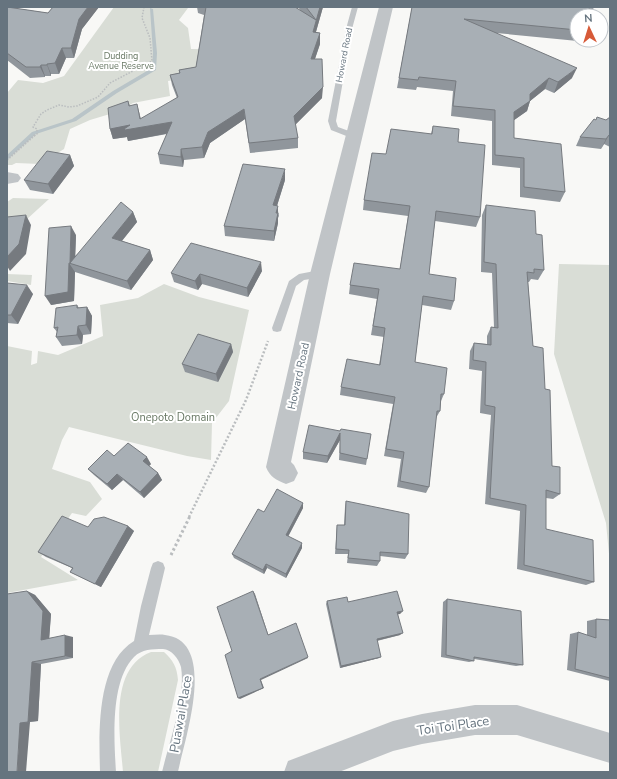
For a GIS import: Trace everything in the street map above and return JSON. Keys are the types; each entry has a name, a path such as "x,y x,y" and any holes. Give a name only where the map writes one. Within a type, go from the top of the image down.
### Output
{"street":[{"name":"Howard Road","path":"286,473 278,467 320,274 386,7"},
{"name":"Toi Toi Place","path":"299,772 393,736 422,729 475,720 517,720 610,748"}],"lane":[{"name":"Howard Road","path":"354,136 334,128 332,121 349,29 355,7"},
{"path":"277,328 292,284 302,277 320,274"},
{"path":"141,644 158,568"},
{"name":"Puawai Place","path":"108,772 106,746 111,693 119,665 133,648 141,644 159,641 168,642 175,646 181,653 188,666 185,703 170,772"}],"path":[{"path":"7,160 37,134 37,129 33,127 41,114 59,105 69,107 77,106 98,97 110,83 152,61 150,38 142,18 144,7"},
{"path":"158,568 170,557 246,400 268,341"}],"green space":[{"name":"Dudding Avenue Reserve","path":"114,7 198,7 188,8 179,20 188,28 191,49 253,50 192,77 168,81 170,96 133,103 120,111 90,120 70,129 64,149 40,164 16,163 7,165 7,93 18,80 43,83 64,76"},
{"path":"13,198 49,199 26,220 7,225 7,202"},
{"path":"559,264 610,265 610,564 606,523 554,354"},
{"path":"7,274 32,275 31,285 7,281"},
{"name":"Onepoto Domain","path":"164,284 199,297 249,310 229,401 212,423 211,460 187,456 69,427 62,440 52,469 90,482 102,499 86,516 72,513 41,557 78,580 7,593 7,346 32,351 31,365 37,363 38,351 58,355 103,336 100,305 138,298"},
{"path":"151,652 164,652 167,655 176,668 178,680 158,772 123,772 119,722 122,687 128,672 137,660"}],"building":[{"path":"7,7 48,13 53,7 88,7 79,19 71,48 62,48 55,63 41,65 40,67 26,67 7,53"},
{"path":"206,7 295,7 316,20 306,7 320,7 313,32 320,33 311,59 322,59 323,87 294,116 298,138 249,143 244,109 208,132 202,147 181,149 181,157 158,154 172,122 125,130 124,129 130,125 110,129 108,108 128,101 129,106 137,104 140,119 178,97 170,75 180,73 179,70 196,67"},
{"path":"412,7 589,7 569,8 569,29 464,19 577,68 558,82 549,78 530,94 530,101 514,112 514,138 561,144 565,192 524,187 524,158 495,155 495,110 453,106 456,81 419,77 418,80 399,78"},
{"path":"597,117 606,120 610,117 610,135 606,139 580,137 594,119 596,120"},
{"path":"433,126 459,129 458,142 485,145 480,217 436,211 429,274 456,278 454,301 423,296 415,362 447,368 444,394 441,394 440,411 437,411 429,487 400,481 404,452 386,449 395,397 341,387 347,359 380,365 385,328 373,326 379,289 350,285 354,263 400,269 410,206 364,200 372,153 386,154 391,129 432,134"},
{"path":"47,151 70,155 48,184 24,180"},
{"path":"243,164 285,169 273,205 278,206 274,231 224,226"},
{"path":"121,202 133,212 112,238 150,250 127,281 69,263 68,292 45,296 49,228 71,226 70,263"},
{"path":"486,205 535,211 536,234 542,235 544,270 534,269 534,273 527,272 533,346 543,348 545,389 550,390 552,466 560,467 560,494 546,490 546,529 593,540 594,582 524,565 526,505 490,498 495,407 485,405 486,362 473,360 474,343 491,345 491,327 498,328 496,264 484,262"},
{"path":"26,215 19,244 7,257 7,217"},
{"path":"191,243 261,262 247,288 200,274 195,281 171,273"},
{"path":"7,283 27,285 11,315 7,315"},
{"path":"77,305 77,308 87,307 86,325 78,326 77,335 56,337 58,327 54,328 56,308"},
{"path":"198,334 231,344 216,374 182,364"},
{"path":"309,425 340,431 341,429 371,434 367,459 340,453 340,433 328,456 303,452"},
{"path":"128,443 147,457 143,461 158,473 140,492 117,474 107,484 88,469 107,450 114,456"},
{"path":"277,489 303,503 286,535 302,543 286,574 266,564 263,570 232,554 258,509 264,512"},
{"path":"346,501 409,514 408,554 380,552 380,561 348,558 349,550 336,549 337,525 345,525"},
{"path":"62,516 88,527 94,519 104,517 128,526 95,584 70,572 73,568 38,552"},
{"path":"27,591 43,611 41,640 65,635 65,656 32,662 28,722 20,723 17,772 7,772 7,594"},
{"path":"253,591 268,635 296,623 308,657 260,679 263,688 238,698 225,655 232,651 217,607"},
{"path":"397,591 403,611 397,612 403,633 377,639 381,657 341,666 327,601 347,597 348,602"},
{"path":"447,599 521,611 523,665 474,657 474,661 446,655"},
{"path":"596,619 610,620 610,678 575,669 578,632 596,638"}],"waterway":[{"path":"7,158 34,133 74,120 115,92 154,69 155,53 151,9"}]}
